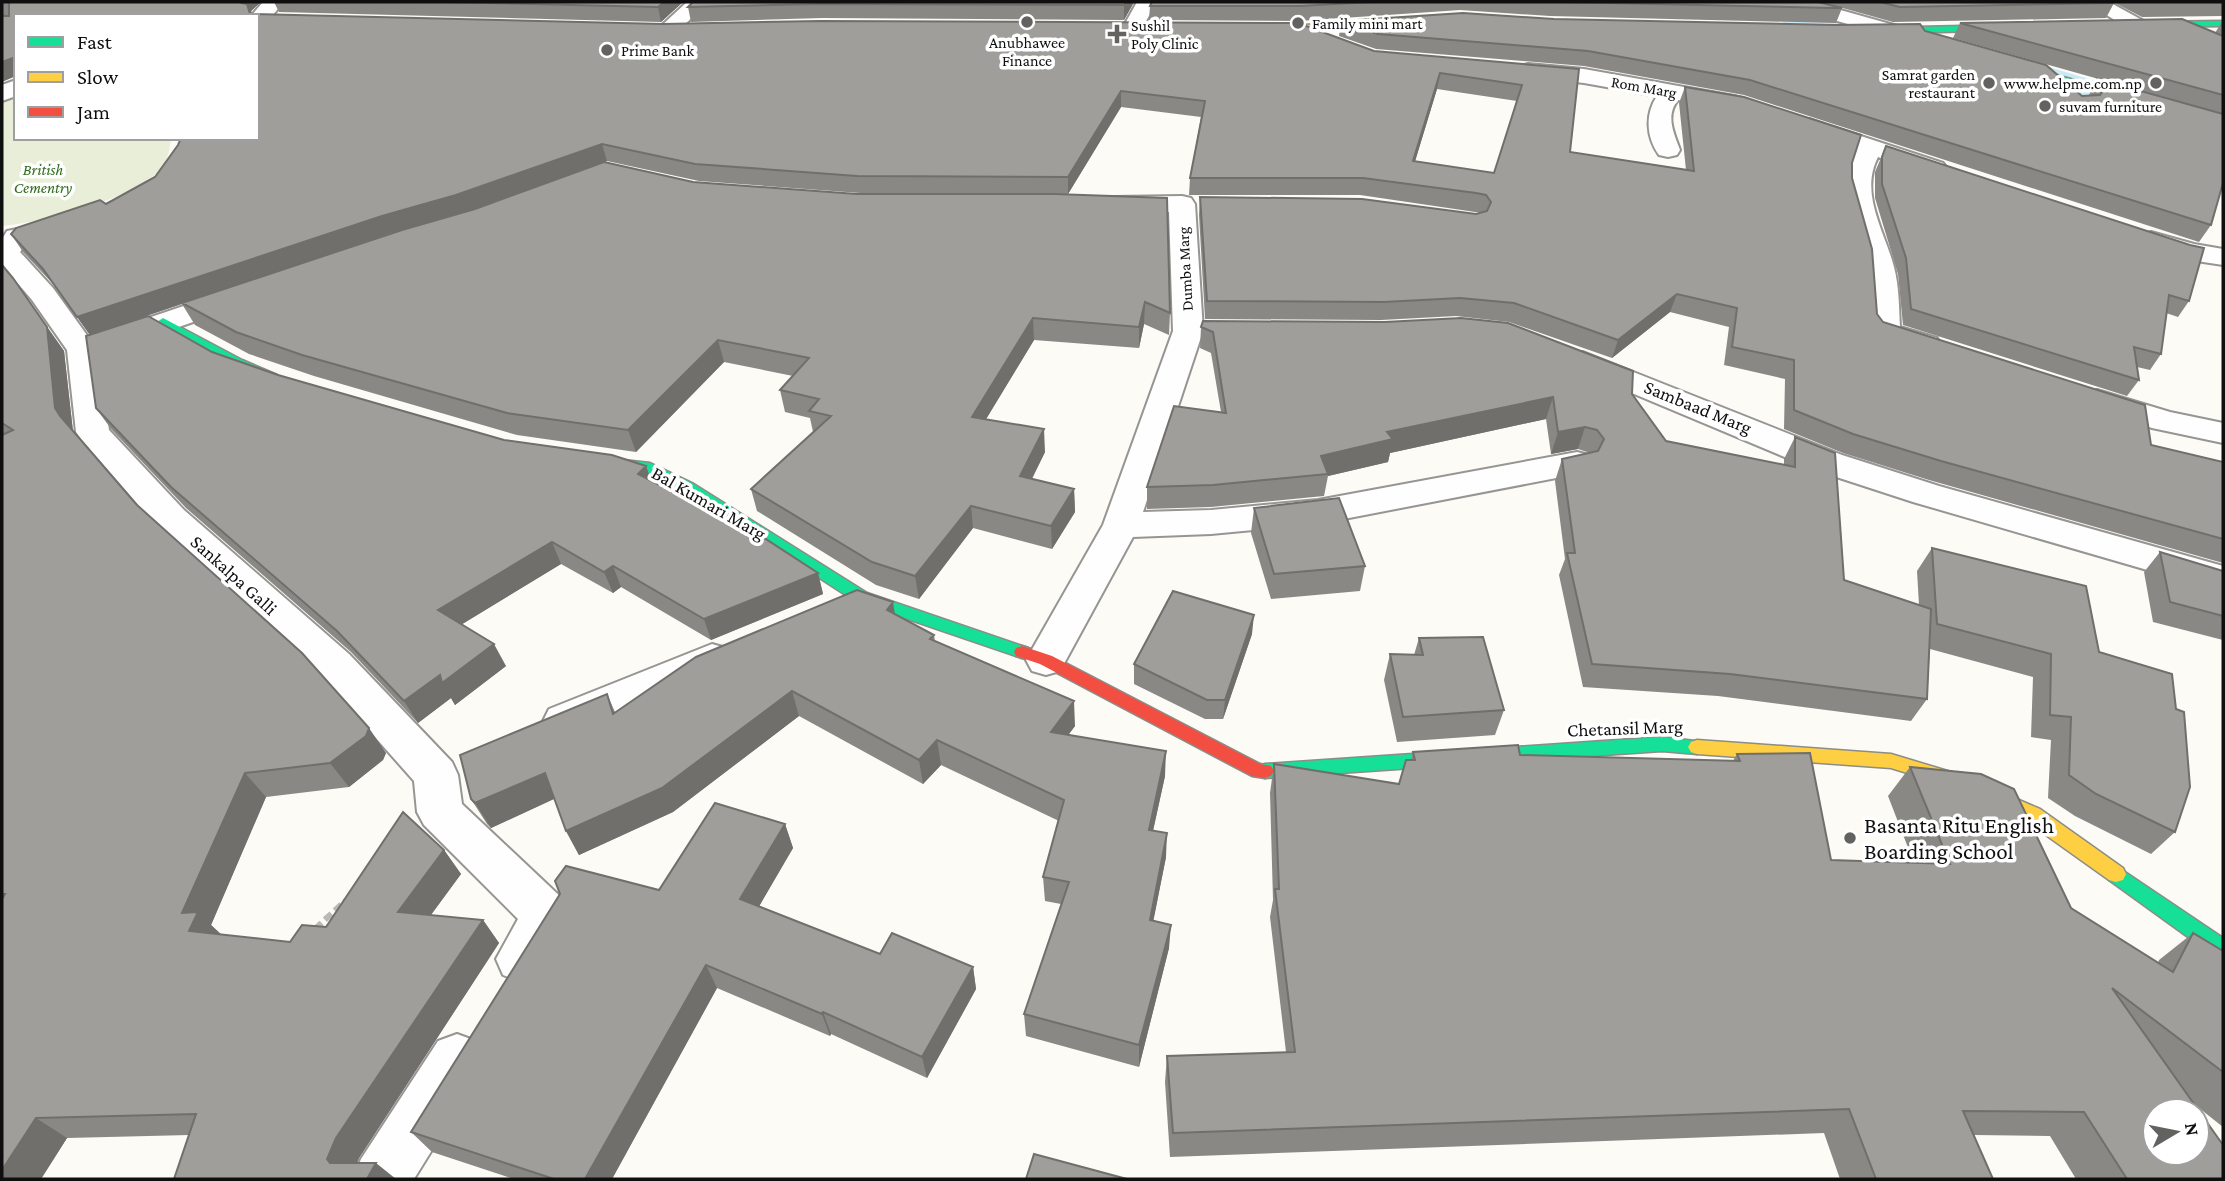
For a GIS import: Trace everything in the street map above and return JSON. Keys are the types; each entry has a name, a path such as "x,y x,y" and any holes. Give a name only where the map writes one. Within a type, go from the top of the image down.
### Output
{"street":[{"path":"259,18 274,2"},
{"path":"660,31 698,2"},
{"path":"1132,29 1147,2"},
{"path":"1791,2 1939,44"},
{"path":"2095,2 2135,24"},
{"path":"259,20 285,20"},
{"path":"1243,30 1299,30 1406,23"},
{"path":"2108,25 2223,24"},
{"path":"2176,25 2223,47"},
{"path":"1842,32 2028,27"},
{"path":"1299,30 1357,51"},
{"path":"660,31 693,31"},
{"path":"1996,61 2223,124"},
{"name":"Rom Marg","path":"1504,69 1584,76 1752,108"},
{"path":"2049,76 2081,104"},
{"path":"1668,150 1658,115 1663,102 1673,92"},
{"path":"1783,117 1960,177"},
{"path":"1870,148 1862,160 1857,195 1881,269 1885,332 1952,353"},
{"path":"1182,204 1209,204"},
{"name":"Dumba Marg","path":"1090,205 1182,204 1202,331 1140,464 1121,525"},
{"path":"2126,231 2190,252 2223,257"},
{"path":"20,234 6,254 43,293 82,350 256,291"},
{"path":"163,322 237,363 289,382"},
{"name":"Sankalpa Galli","path":"82,350 93,432 171,519 335,665 455,767 440,812 548,916 381,1179"},
{"name":"Sambaad Marg","path":"1557,352 1830,463 1926,494 2223,579"},
{"path":"2071,391 2164,421 2223,433"},
{"name":"Bal Kumari Marg","path":"579,458 645,466 676,481 861,597 1046,660"},
{"path":"1046,660 1121,525 1211,522 1318,513 1577,463"},
{"path":"822,613 861,597"},
{"path":"526,737 745,645"},
{"name":"Chetansil Marg","path":"1046,660 1258,771 1662,744 1891,761 1961,782 2033,815 2213,943 2223,947"}],"path":[{"path":"308,936 348,898"}],"green space":[{"name":"British Cementry","path":"14,97 14,140 171,140 169,150 161,169 148,180 109,200 40,220 2,226 2,103"}],"building":[{"path":"9,2 241,2 247,4 250,14 14,14 14,58 2,62 2,16 9,16"},
{"path":"445,2 664,2 658,7"},
{"path":"693,2 1126,2 1124,5 820,4 688,7"},
{"path":"1152,2 1372,2 1300,6 1150,6"},
{"path":"1561,2 1818,2 1842,8 1835,8"},
{"path":"1880,2 2112,2 2114,3 1900,7"},
{"path":"1463,13 1554,19 1835,25 1920,24 1925,31 2046,65 2082,96 2100,95 2105,88 2098,79 2223,114 2223,183 2211,225 1750,80 1588,51 1378,34 1341,21"},
{"path":"259,14 663,24 820,21 1298,23 1374,51 1579,69 1570,152 1694,171 1685,87 1744,97 1861,135 1852,163 1852,178 1872,249 1877,314 1883,322 2145,405 2151,445 2223,462 2223,539 1941,461 1853,434 1794,410 1794,360 1732,347 1737,308 1677,294 1618,340 1514,303 1460,298 1384,302 1207,301 1200,197 1362,199 1476,214 1487,211 1491,202 1486,195 1476,193 1363,178 1190,178 1205,101 1121,91 1068,177 857,176 695,164 602,144 456,195 382,216 77,317 43,269 11,234 16,228 100,200 106,204 155,177 180,140 259,140","holes":["1440,73 1522,85 1494,173 1413,161"]},
{"path":"2182,19 2223,36 2223,95 1960,23"},
{"path":"1886,146 2204,248 2189,301 2169,295 2161,354 2134,347 2139,380 1911,309 1906,258 1882,184 1882,157"},
{"path":"604,162 693,182 857,194 1055,194 1167,198 1170,313 1145,302 1139,327 1033,318 972,417 1044,429 1020,476 1074,489 1051,526 971,506 915,576 872,562 751,489 831,416 809,411 819,399 780,390 809,358 718,340 628,430 507,413 302,355 236,332 182,303 402,230 475,209"},
{"path":"2,265 47,327 55,408 60,416 137,505 302,653 369,728 366,736 330,763 245,773 182,913 198,912 189,931 290,942 302,925 326,927 403,812 444,850 398,912 483,920 336,1138 327,1159 330,1163 376,1163 367,1179 174,1179 196,1114 36,1118 2,1170 2,899 5,894 2,894 2,435 13,430 2,423"},
{"path":"148,316 212,352 278,375 504,440 612,455 646,466 638,474 722,517 726,513 818,573 704,619 613,566 604,572 552,542 438,610 494,644 442,683 440,675 404,701 337,631 171,487 96,408 86,336"},
{"path":"1461,318 1508,323 1633,371 1632,394 1666,441 1795,467 1795,437 1835,453 1844,580 1931,609 1927,699 1730,674 1592,664 1567,553 1575,553 1562,459 1598,451 1604,439 1597,430 1585,427 1558,432 1553,397 1387,432 1393,439 1321,456 1328,474 1213,485 1147,487 1174,406 1226,413 1213,332 1201,327 1203,321 1385,322"},
{"path":"1339,498 1365,566 1274,574 1254,508"},
{"path":"1932,548 2086,586 2099,652 2172,674 2176,709 2184,712 2190,787 2175,832 2096,794 2069,775 2071,717 2050,715 2051,654 1937,624"},
{"path":"2160,552 2223,571 2223,616 2170,602"},
{"path":"857,590 893,602 887,610 934,635 930,639 1074,701 1051,732 1166,751 1149,830 1167,833 1150,920 1171,925 1139,1045 1024,1014 1069,882 1043,877 1064,800 937,740 919,760 792,691 662,788 566,831 545,773 475,803 471,799 460,755 607,694 613,714 696,657"},
{"path":"1173,591 1254,615 1225,700 1207,700 1134,664"},
{"path":"1483,637 1504,710 1403,717 1390,654 1423,655 1419,638"},
{"path":"1518,745 1520,755 1740,761 1737,754 1810,753 1831,860 1950,864 1910,767 1981,774 2014,789 2071,908 2173,972 2193,933 2223,951 2223,1072 2112,988 2189,1097 2141,1097 2141,1167 2211,1167 2211,1128 2223,1145 2223,1179 2127,1179 2084,1112 1963,1111 1993,1179 1876,1179 1849,1109 1173,1133 1167,1056 1295,1052 1275,889 1279,889 1274,764 1399,784 1406,760 1415,760 1413,752"},
{"path":"715,803 785,824 740,899 880,954 892,933 973,967 922,1057 823,1012 822,1014 706,965 585,1179 554,1179 411,1132 560,894 555,881 566,866 659,890"},
{"path":"1034,1154 1127,1179 1026,1179"}],"waterway":[{"path":"1770,2 1891,43 2001,69 2223,139"}],"traffic: fast":[{"path":"2145,25 2223,24"},
{"path":"1872,31 2008,28"},
{"path":"2013,66 2223,124"},
{"path":"163,322 237,363 271,375"},
{"path":"596,461 645,466 687,486 861,597 1022,652"},
{"path":"1265,771 1662,744 1697,747"},
{"path":"2116,874 2213,943 2223,947"}],"traffic: slow":[{"path":"1260,30 1392,24"},
{"path":"1697,747 1891,761 1961,782 2033,815 2116,874"}],"traffic: jam":[{"path":"1022,652 1046,660 1258,771 1265,771"}],"place":[{"name":"Anubhawee Finance","path":"1027,22"},
{"name":"Family mini mart","path":"1298,23"},
{"name":"Sushil Poly Clinic","path":"1117,34"},
{"name":"Prime Bank","path":"607,50"},
{"name":"Samrat garden restaurant","path":"1989,83"},
{"name":"www.helpme.com.np","path":"2156,83"},
{"name":"suvam furniture","path":"2045,106"},
{"name":"Basanta Ritu English Boarding School","path":"1850,838"}]}
